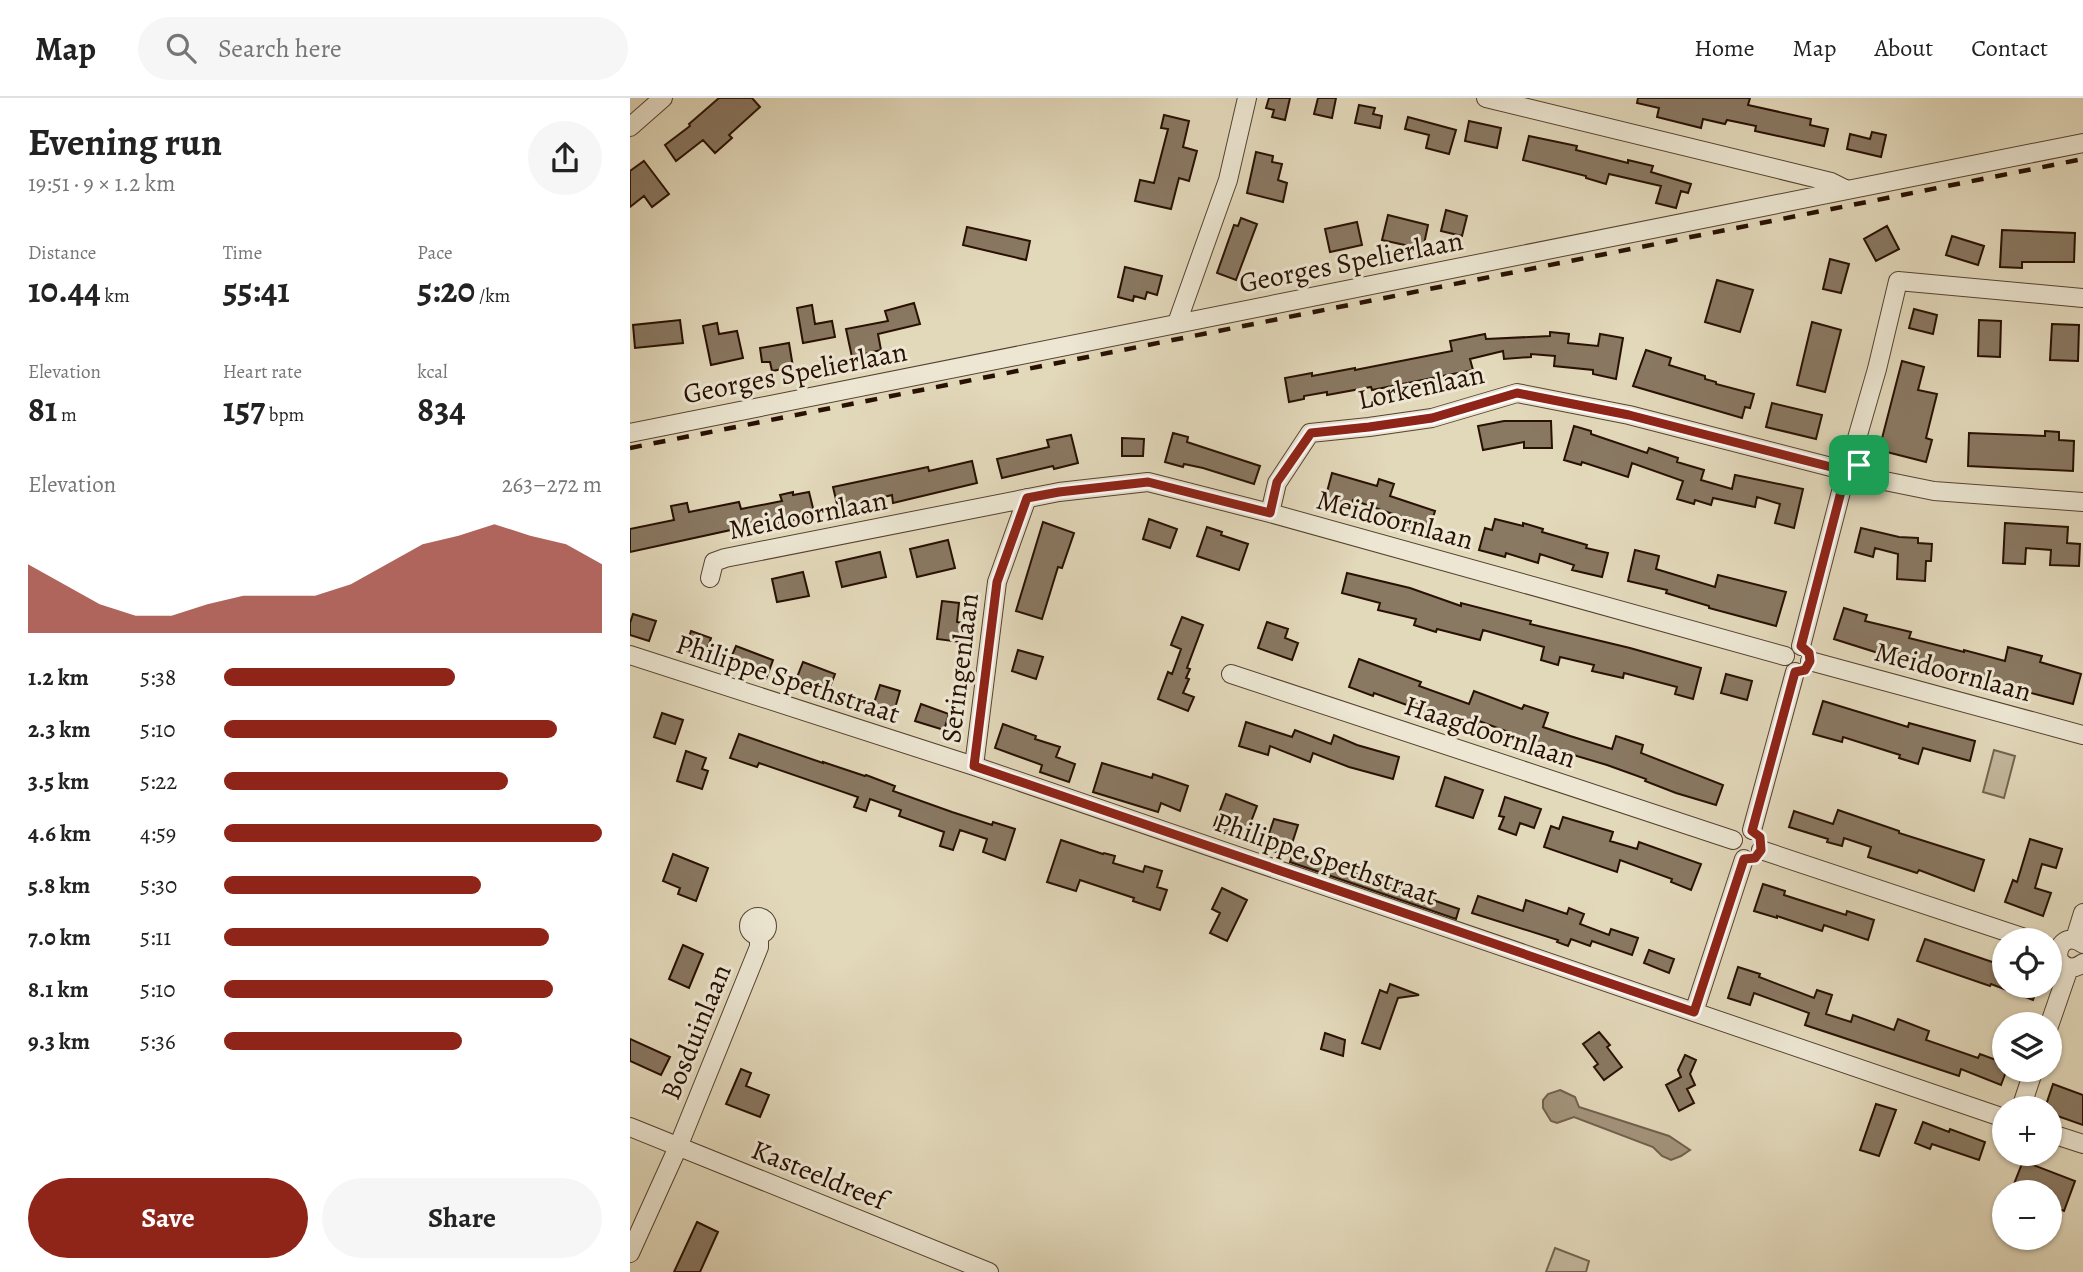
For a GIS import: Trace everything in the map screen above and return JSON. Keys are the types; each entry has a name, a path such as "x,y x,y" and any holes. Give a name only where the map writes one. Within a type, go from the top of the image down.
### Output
{"street":[{"path":"630,127 663,98"},
{"path":"1177,323 1228,180 1247,98"},
{"path":"1486,98 1831,182 1847,190"},
{"name":"Georges Spelierlaan","path":"630,433 2083,143"},
{"path":"1851,459 1877,369 1898,281 2083,298"},
{"name":"Lorkenlaan","path":"1270,513 1277,482 1311,433 1432,418 1517,393 1629,415 1839,476"},
{"path":"1806,654 1791,647 1785,656 1786,666 1795,672 1805,670 1842,459 1851,459 1859,465 1860,476"},
{"path":"1839,476 1852,484 1860,476"},
{"path":"1860,476 1934,491 2083,502"},
{"name":"Meidoornlaan","path":"710,578 714,562 724,558 1059,492 1148,482 1270,513 1785,656"},
{"name":"Seringenlaan","path":"974,766 997,582 1027,498"},
{"name":"Meidoornlaan","path":"1806,654 2083,734"},
{"name":"Philippe Spethstraat","path":"630,655 974,766 1992,1114"},
{"path":"1752,831 1795,672"},
{"name":"Haagdoornlaan","path":"1231,674 1733,840"},
{"path":"1752,831 1760,837 1761,850 1755,858 1744,859 1734,851 1733,840 1740,832 1752,831"},
{"path":"1761,850 1995,928"},
{"path":"1694,1012 1744,859"},
{"path":"2062,942 2066,940 2079,942 2083,914"},
{"name":"Bosduinlaan","path":"630,1253 678,1147 759,947 759,936"},
{"path":"2055,1012 2076,966"},
{"name":"Kasteeldreef","path":"630,1127 989,1272"},
{"path":"2062,1137 2083,1144"}],"shaded area":[{"path":"1994,750 2015,756 2004,798 1983,792"},
{"path":"1560,1090 1575,1097 1579,1107 1669,1136 1690,1150 1671,1160 1653,1147 1574,1117 1557,1123 1551,1121 1543,1108 1543,1100 1548,1094"},
{"path":"1555,1248 1589,1261 1586,1272 1546,1272"}],"building":[{"path":"719,98 752,98 760,107 729,135 732,138 715,153 703,140 676,161 665,145"},
{"path":"1269,98 1290,98 1285,120 1272,117 1274,110 1266,108"},
{"path":"1318,98 1336,98 1332,118 1314,114"},
{"path":"1638,98 1750,98 1748,105 1811,119 1810,125 1828,129 1824,146 1755,131 1756,126 1727,120 1725,124 1703,119 1701,128 1657,117 1659,108 1637,103"},
{"path":"1359,105 1375,108 1373,114 1382,116 1380,128 1355,123"},
{"path":"1164,115 1189,121 1183,147 1197,151 1189,181 1179,178 1171,209 1135,201 1140,180 1154,183 1168,129 1161,128"},
{"path":"1408,117 1456,130 1449,154 1426,148 1429,135 1405,129"},
{"path":"1469,121 1501,128 1497,148 1465,141"},
{"path":"1872,132 1886,135 1881,157 1847,149 1850,134 1870,139"},
{"path":"1529,136 1577,146 1576,150 1628,163 1628,160 1653,166 1651,172 1691,184 1688,193 1681,191 1676,208 1656,203 1661,186 1609,174 1606,184 1586,176 1523,160"},
{"path":"1256,152 1273,156 1272,162 1282,164 1278,180 1287,183 1283,202 1247,193"},
{"path":"644,161 669,194 652,207 644,196 630,207 630,171"},
{"path":"1446,210 1467,216 1462,236 1441,231"},
{"path":"1388,215 1428,225 1423,249 1382,240"},
{"path":"1241,218 1257,224 1236,280 1217,273 1234,225 1238,226"},
{"path":"1357,222 1362,245 1330,252 1325,229"},
{"path":"1887,226 1899,249 1876,261 1864,239"},
{"path":"967,227 1030,241 1026,260 963,245"},
{"path":"2002,230 2075,233 2074,262 2022,262 2022,268 2000,267"},
{"path":"1952,236 1984,246 1978,265 1946,255"},
{"path":"1830,259 1849,264 1841,293 1823,289"},
{"path":"1125,267 1162,276 1157,295 1147,292 1145,299 1134,296 1133,301 1118,297"},
{"path":"1717,280 1753,290 1740,332 1705,322"},
{"path":"914,303 920,324 878,334 881,350 852,357 846,329 888,321 885,311"},
{"path":"812,305 815,324 832,321 835,337 803,343 797,308"},
{"path":"1914,309 1937,315 1933,334 1909,328"},
{"path":"680,320 683,343 635,348 633,325"},
{"path":"1979,320 2001,321 2000,357 1978,356"},
{"path":"1812,322 1841,330 1825,392 1797,385"},
{"path":"717,323 719,334 737,331 743,358 711,365 703,326"},
{"path":"2052,324 2079,325 2078,361 2050,360"},
{"path":"1550,332 1569,334 1568,343 1598,346 1600,334 1623,338 1616,379 1593,374 1593,370 1554,366 1555,356 1531,354 1531,357 1504,359 1503,351 1470,359 1473,370 1372,390 1371,387 1304,396 1304,399 1289,402 1285,378 1355,370 1452,351 1450,341 1485,334 1486,339 1550,336"},
{"path":"789,343 793,367 772,371 770,362 762,362 760,348"},
{"path":"1646,350 1671,358 1669,365 1705,376 1705,379 1716,384 1754,394 1750,408 1745,407 1742,418 1633,386"},
{"path":"1902,361 1924,367 1918,390 1937,394 1926,438 1932,440 1926,462 1879,450"},
{"path":"1772,403 1822,415 1816,439 1766,427"},
{"path":"1504,421 1551,421 1552,448 1524,448 1524,442 1483,450 1478,426"},
{"path":"1574,426 1647,453 1649,448 1678,458 1677,462 1704,470 1701,480 1732,489 1735,475 1803,489 1794,528 1775,523 1780,504 1757,497 1755,507 1713,498 1711,505 1695,500 1694,504 1677,499 1683,481 1632,463 1628,477 1582,462 1581,465 1564,460"},
{"path":"2045,431 2059,432 2059,440 2074,441 2073,471 1968,466 1969,433 2045,436"},
{"path":"1173,433 1188,437 1187,442 1260,466 1254,484 1203,468 1184,464 1183,467 1165,462"},
{"path":"1071,435 1078,463 1002,478 997,459 1049,447 1047,440"},
{"path":"1122,438 1144,439 1143,456 1122,456"},
{"path":"972,461 977,483 893,503 892,495 838,508 833,487 928,467 929,471"},
{"path":"1332,473 1377,486 1379,479 1394,484 1390,496 1435,511 1427,537 1401,528 1404,518 1353,500 1349,514 1323,507"},
{"path":"793,492 793,495 809,492 815,516 732,532 731,530 630,552 630,529 674,520 671,506 687,503 689,512 739,502 741,509 782,501 780,495"},
{"path":"1149,519 1177,529 1170,548 1143,539"},
{"path":"1495,519 1543,529 1542,532 1608,553 1602,577 1572,570 1574,565 1540,554 1538,563 1506,553 1505,557 1479,550 1485,528 1492,530"},
{"path":"1043,522 1074,533 1062,568 1058,567 1042,619 1016,611"},
{"path":"2005,523 2068,527 2067,543 2080,544 2079,566 2050,565 2051,550 2026,548 2025,564 2003,563"},
{"path":"1207,527 1248,544 1239,570 1197,556"},
{"path":"1861,528 1899,537 1918,538 1918,543 1932,544 1931,561 1926,561 1925,581 1897,579 1898,554 1875,548 1873,557 1855,552"},
{"path":"948,540 955,568 917,577 910,549"},
{"path":"1635,550 1659,556 1656,569 1715,587 1718,575 1786,592 1776,626 1709,608 1666,593 1667,590 1628,581"},
{"path":"880,552 886,577 842,587 836,562"},
{"path":"803,572 809,596 777,602 772,579"},
{"path":"1347,573 1410,588 1461,606 1461,603 1531,621 1530,624 1701,668 1693,699 1675,694 1677,687 1624,673 1623,678 1592,671 1594,665 1560,657 1558,665 1541,660 1544,647 1483,630 1480,640 1414,625 1416,619 1378,610 1380,603 1342,593"},
{"path":"942,601 959,603 957,622 963,623 960,642 937,639"},
{"path":"1844,608 1867,615 1865,621 1911,632 1909,638 1964,652 2005,661 2008,647 2042,656 2040,662 2081,674 2073,704 1834,639"},
{"path":"633,614 656,621 649,641 630,635"},
{"path":"1182,617 1203,625 1187,668 1190,669 1186,678 1189,679 1183,693 1194,697 1188,711 1158,699 1168,672 1172,674 1181,649 1171,645"},
{"path":"1267,622 1288,629 1285,638 1298,643 1292,660 1258,648"},
{"path":"691,631 711,638 705,656 685,649"},
{"path":"736,646 773,660 766,679 728,665"},
{"path":"1018,650 1043,657 1036,679 1012,671"},
{"path":"1359,659 1421,682 1419,686 1469,704 1474,691 1522,709 1524,705 1548,713 1543,727 1612,749 1616,736 1643,745 1641,753 1723,785 1716,805 1676,793 1607,765 1513,737 1514,734 1479,721 1477,726 1453,717 1451,721 1374,693 1373,696 1349,687"},
{"path":"803,662 835,674 828,692 796,680"},
{"path":"1726,674 1752,681 1747,700 1721,693"},
{"path":"880,685 900,691 891,722 870,715"},
{"path":"1823,701 1908,727 1909,723 1975,741 1970,761 1923,748 1918,764 1899,758 1900,755 1843,737 1842,742 1813,734"},
{"path":"921,704 949,714 944,730 915,721"},
{"path":"662,713 683,720 675,744 654,737"},
{"path":"1246,722 1292,737 1295,730 1331,744 1334,735 1399,757 1393,779 1349,767 1313,753 1310,762 1270,746 1268,755 1239,746"},
{"path":"1003,724 1060,747 1056,757 1075,764 1069,782 1040,772 1042,765 995,748"},
{"path":"739,734 866,775 895,786 893,791 952,812 992,825 993,822 1015,829 1005,860 983,852 987,839 960,830 953,850 940,846 944,832 899,816 901,810 870,799 866,811 854,807 858,797 759,763 757,767 730,758"},
{"path":"686,751 706,758 702,769 708,771 702,789 677,781"},
{"path":"1102,763 1152,778 1153,774 1188,786 1180,811 1161,803 1158,812 1093,792"},
{"path":"1445,777 1483,790 1473,818 1436,806"},
{"path":"1226,794 1257,806 1244,840 1213,829"},
{"path":"1505,797 1541,809 1534,828 1520,823 1516,835 1499,829 1504,817 1499,816"},
{"path":"1838,810 1984,860 1974,891 1919,870 1917,873 1868,857 1871,847 1844,838 1842,846 1789,827 1794,811 1833,824"},
{"path":"1563,817 1613,832 1610,841 1637,849 1639,842 1701,864 1691,890 1671,882 1672,879 1620,860 1617,872 1544,847 1551,826 1559,829"},
{"path":"1274,819 1298,825 1288,856 1264,848"},
{"path":"2030,839 2062,849 2056,868 2042,864 2035,888 2051,893 2043,916 2005,902 2013,880 2017,882"},
{"path":"1061,840 1115,856 1113,863 1143,872 1145,866 1162,871 1157,887 1167,890 1160,910 1133,901 1134,898 1080,880 1076,891 1047,882"},
{"path":"1293,852 1459,909 1456,919 1290,862"},
{"path":"673,854 708,868 696,901 678,894 680,888 663,881"},
{"path":"1763,884 1785,891 1784,895 1846,915 1847,911 1874,920 1868,940 1824,925 1822,931 1754,911"},
{"path":"1222,888 1247,900 1227,941 1210,933 1220,913 1212,909"},
{"path":"1478,896 1523,911 1526,900 1567,914 1569,908 1584,914 1580,924 1609,935 1611,929 1638,938 1632,955 1592,941 1590,946 1571,939 1568,946 1557,942 1558,940 1472,913"},
{"path":"1925,939 1992,962 1992,984 1990,986 1917,961"},
{"path":"683,945 703,954 689,988 669,979"},
{"path":"1649,950 1674,959 1669,973 1644,963"},
{"path":"1738,967 1814,998 1817,990 1832,995 1826,1014 1851,1022 1853,1015 1894,1030 1898,1019 1929,1031 1926,1040 1978,1058 1980,1054 1992,1058 1992,1081 1961,1069 1959,1076 1805,1025 1809,1013 1754,993 1750,1005 1728,998"},
{"path":"1390,984 1419,995 1398,998 1380,1049 1362,1043 1380,990 1387,993"},
{"path":"1599,1032 1622,1067 1604,1080 1594,1067 1598,1064 1583,1044"},
{"path":"1325,1033 1345,1040 1343,1056 1321,1049"},
{"path":"630,1039 670,1057 661,1075 630,1061"},
{"path":"1685,1055 1696,1060 1690,1074 1695,1085 1687,1089 1694,1103 1679,1111 1666,1085 1681,1077 1678,1070"},
{"path":"741,1069 751,1073 746,1086 769,1095 760,1117 726,1104"},
{"path":"2053,1084 2083,1095 2083,1125 2062,1118 2062,1096 2049,1096"},
{"path":"1876,1104 1896,1110 1879,1156 1860,1150"},
{"path":"1923,1122 1985,1142 1979,1160 1932,1144 1930,1149 1915,1143"},
{"path":"2021,1166 2036,1166 2075,1181 2064,1211 2062,1180 2016,1180"},
{"path":"697,1222 718,1232 700,1272 674,1272"}],"railway":[{"path":"630,448 2083,159"}],"route":[{"path":"1517,393 1629,415 1835,468 1842,459 1851,459 1859,465 1860,476 1852,484 1843,484 1801,646 1809,653 1810,661 1805,670 1795,672 1752,831 1760,837 1761,850 1755,858 1744,859 1694,1012 974,766 997,582 1027,498 1148,482 1270,513 1277,482 1311,433 1432,418 1517,393"}]}
